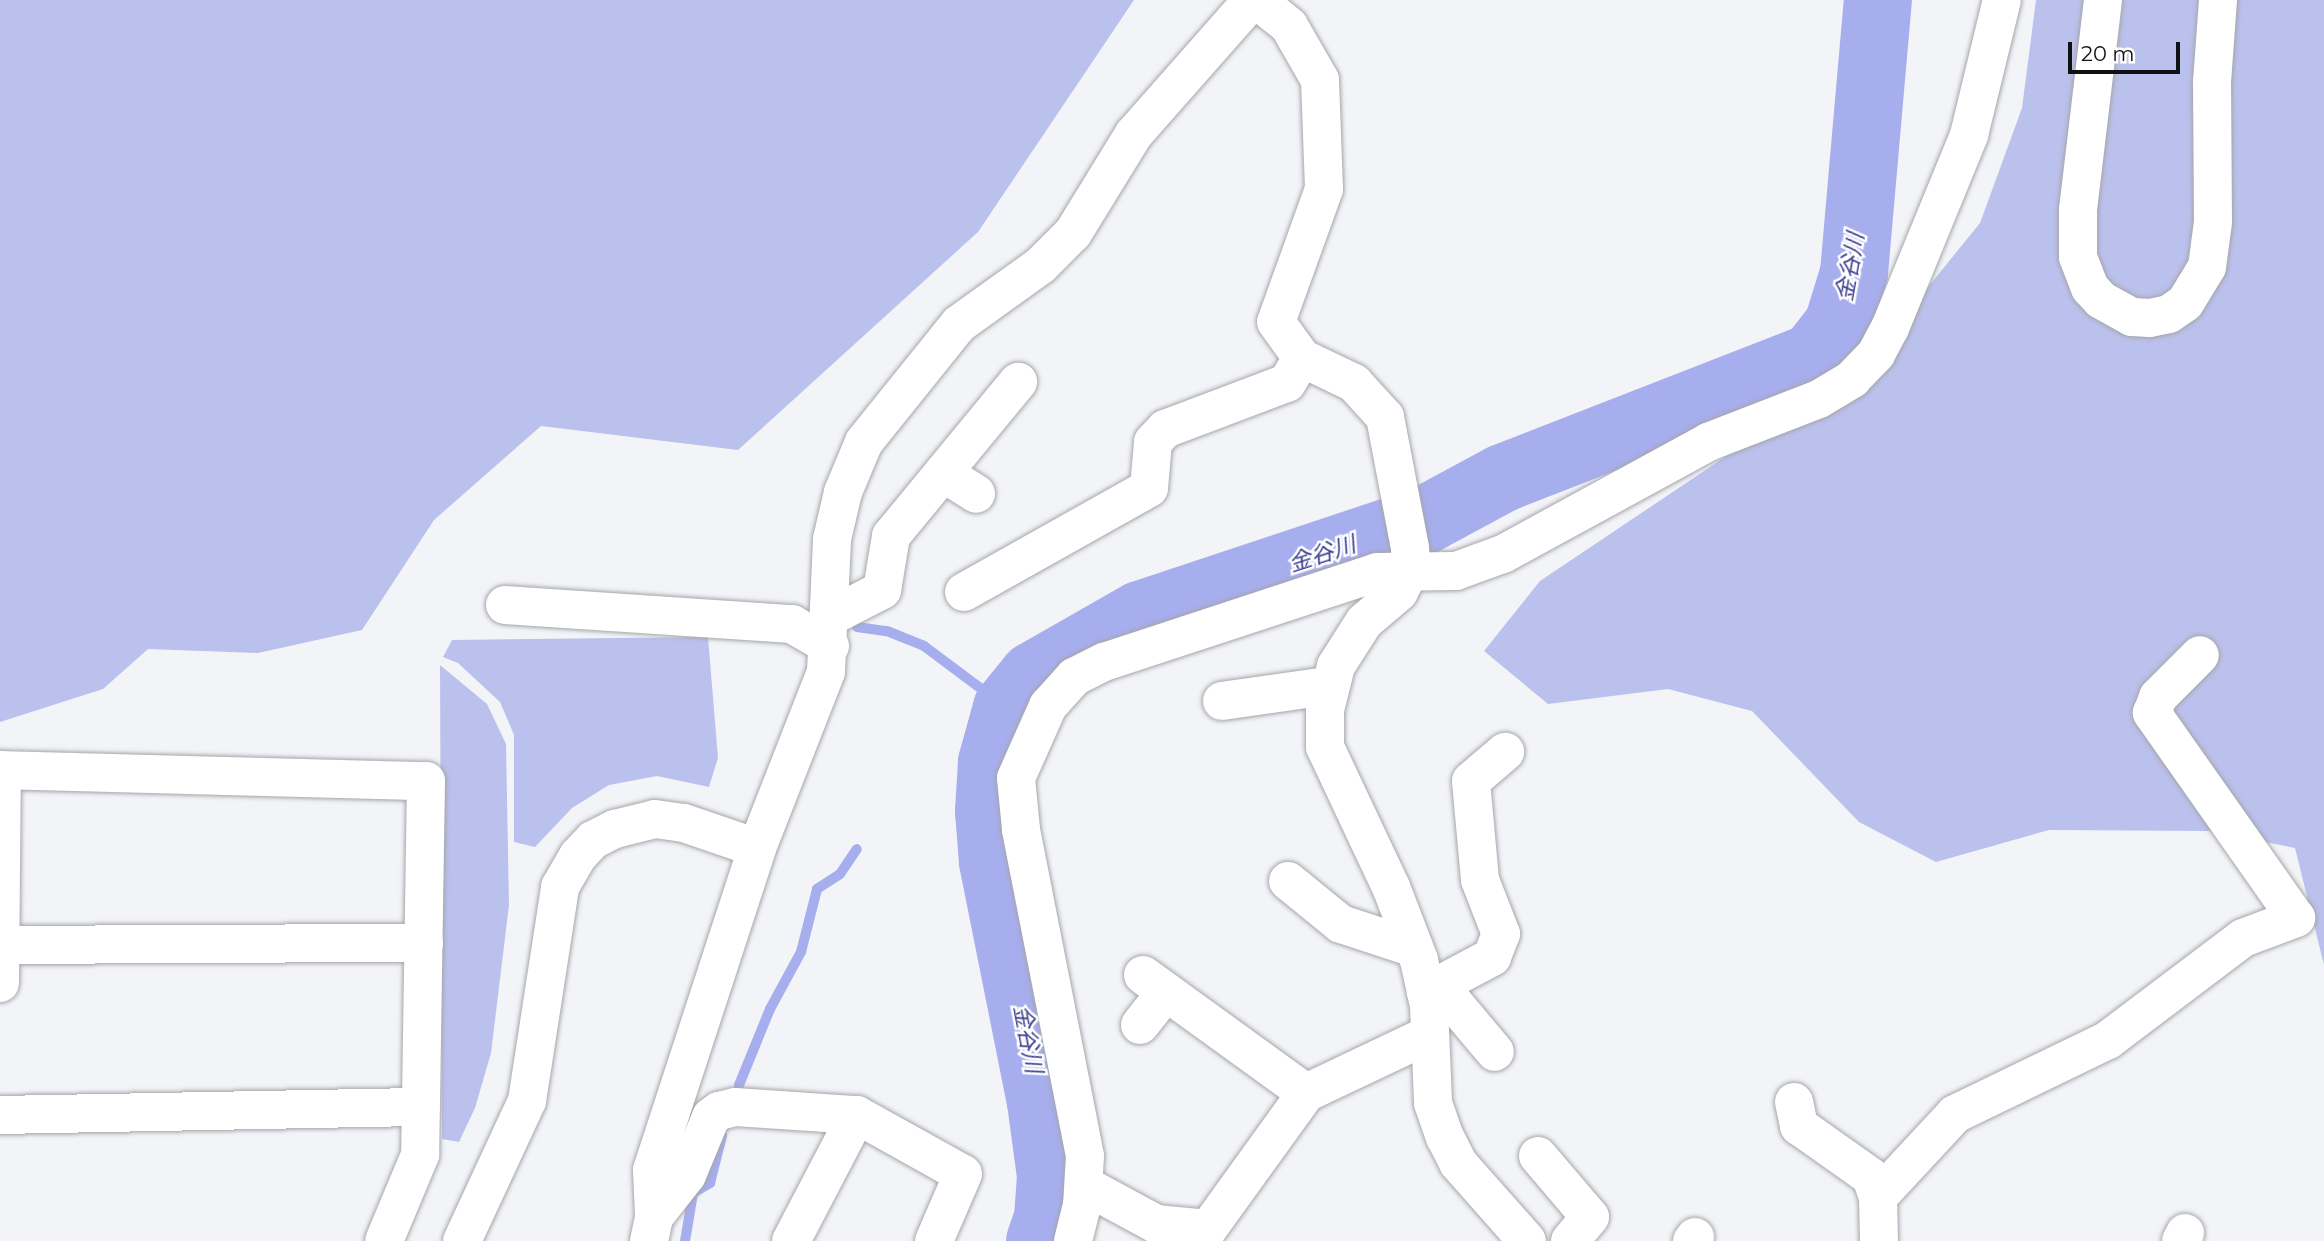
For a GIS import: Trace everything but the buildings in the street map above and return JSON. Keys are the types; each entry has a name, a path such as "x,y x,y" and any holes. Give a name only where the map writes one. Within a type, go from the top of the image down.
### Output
{"street":[{"path":"822,631 836,515 863,442 959,324 1041,265 1073,233 1134,134 1252,0"},
{"path":"1257,0 1289,26 1320,80 1324,189 1276,311 1282,334 1303,358 1354,383 1372,398 1385,417 1410,558 1399,592 1364,622 1349,643 1328,686 1325,747 1391,887 1414,948 1426,992 1433,1102 1445,1138 1458,1163 1527,1241"},
{"path":"1073,1241 1084,1185 1085,1156 1021,829 1016,778 1031,736 1048,706 1074,677 1104,662 1377,572 1410,558 1456,571 1503,554 1708,442 1819,399 1865,367 1890,328 1969,135 2002,0"},
{"path":"2104,0 2078,209 2078,257 2090,288 2101,300 2132,317 2150,318 2169,314 2185,303 2207,267 2213,222 2212,82 2218,0"},
{"path":"964,592 1149,488 1153,442 1165,429 1287,383 1303,358"},
{"path":"505,605 792,624 822,631 882,590 891,536 1018,382"},
{"path":"943,473 976,494"},
{"path":"652,1229 652,1170 757,848 826,673 822,631 809,575"},
{"path":"1878,1197 1955,1114 2108,1040 2243,937 2296,918 2152,713 2158,696 2200,654"},
{"path":"1222,701 1328,686"},
{"path":"1426,992 1492,957 1501,934 1480,880 1471,781 1505,752"},
{"path":"0,983 1,770 426,781 420,1155 384,1241"},
{"path":"462,1241 527,1101 560,887 578,856 593,840 615,829 654,820 684,823 757,848"},
{"path":"1288,881 1341,925 1414,948"},
{"path":"0,946 424,943"},
{"path":"1140,1025 1154,983 1306,1094"},
{"path":"1426,992 1453,1002 1495,1052"},
{"path":"1084,1185 1152,1232 1208,1229 1306,1094 1430,1034"},
{"path":"1794,1102 1799,1126 1871,1177 1878,1197 1878,1241"},
{"path":"0,1115 421,1107"},
{"path":"652,1229 687,1175 711,1118 719,1111 735,1107 857,1115 963,1174 934,1241"},
{"path":"791,1241 857,1115"},
{"path":"1538,1156 1590,1217 1570,1241"}],"shaded area":[{"path":"0,0 1134,0 978,232 738,450 541,426 434,520 362,630 258,653 148,649 103,689 0,722"},
{"path":"2036,0 2324,0 2324,965 2295,848 2209,831 2049,830 1936,862 1859,822 1752,711 1668,689 1548,704 1484,651 1540,581 1868,361 1980,223 2022,108"},
{"path":"708,637 718,758 709,787 657,776 609,785 572,808 535,847 514,842 514,735 500,702 458,663 443,657 452,640"},
{"path":"440,665 487,704 506,744 509,905 491,1053 475,1108 459,1142 442,1139"}],"waterway":[{"name":"金谷川","path":"1040,1241 1048,1218 1051,1176 1041,1102 993,862 989,811 992,762 1007,708 1033,676 1140,615 1425,520 1503,478 1813,357 1838,325 1854,273 1878,0"},
{"path":"857,627 887,631 924,646 1007,708"},
{"path":"739,1085 770,1009 801,952 817,889 840,874 857,849"},
{"path":"685,1241 693,1193 710,1183 722,1136"}]}
